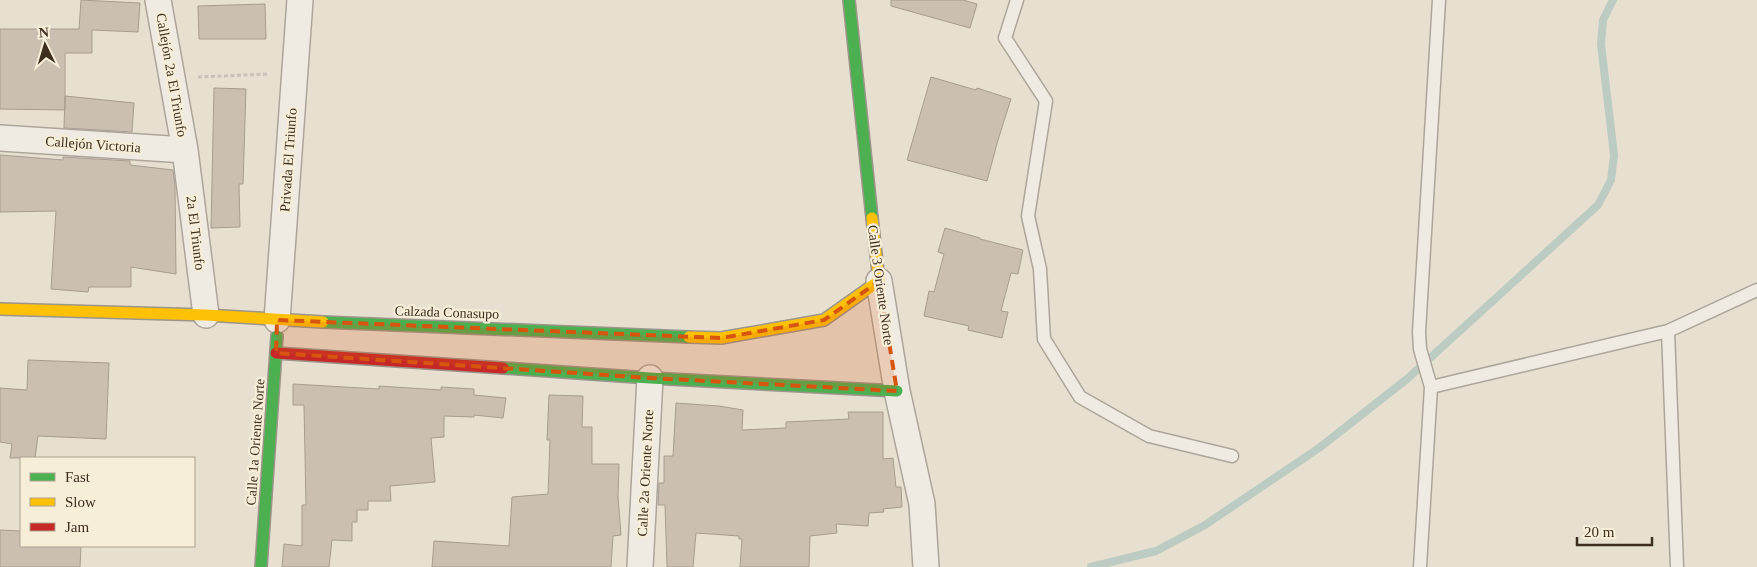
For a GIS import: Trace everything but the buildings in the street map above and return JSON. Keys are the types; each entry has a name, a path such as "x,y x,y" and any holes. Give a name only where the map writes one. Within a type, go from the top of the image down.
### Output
{"street":[{"name":"Callejón 2a El Triunfo","path":"158,0 185,150"},
{"name":"Privada El Triunfo","path":"277,320 300,0"},
{"name":"Calle 3 Oriente Norte","path":"849,0 879,281 897,391 922,504 926,567"},
{"name":"Callejón Victoria","path":"0,138 185,150"},
{"name":"2a El Triunfo","path":"185,150 206,315"},
{"name":"Calzada Conasupo","path":"0,309 206,315 277,320 721,338 824,320 879,281"},
{"name":"Calle 1a Oriente Norte","path":"261,567 277,320"},
{"path":"276,353 650,378 897,391"},
{"name":"Calle 2a Oriente Norte","path":"640,567 650,378"}],"lane":[{"path":"1017,0 1005,38 1046,101 1028,216 1040,269 1044,338 1080,397 1149,436 1232,456"},
{"path":"1420,567 1430,383 1420,349 1419,332 1438,0"},
{"path":"1430,383 1668,331 1757,290"},
{"path":"1668,331 1677,567"}],"path":[{"path":"172,79 294,73"}],"highlighted area":[{"path":"879,281 897,391 650,378 276,353 277,320 721,338 824,320"}],"waterway":[{"path":"1091,567 1156,551 1205,525 1319,448 1407,379 1598,205 1611,180 1614,155 1601,44 1603,20 1613,0"}],"traffic: fast":[{"path":"849,0 872,218"},
{"path":"323,322 689,337"},
{"path":"261,567 277,336"},
{"path":"503,368 897,391"}],"traffic: slow":[{"path":"689,337 721,338 824,320 879,281 872,218"},
{"path":"0,309 206,315 323,322"}],"traffic: jam":[{"path":"276,353 503,368"}]}
